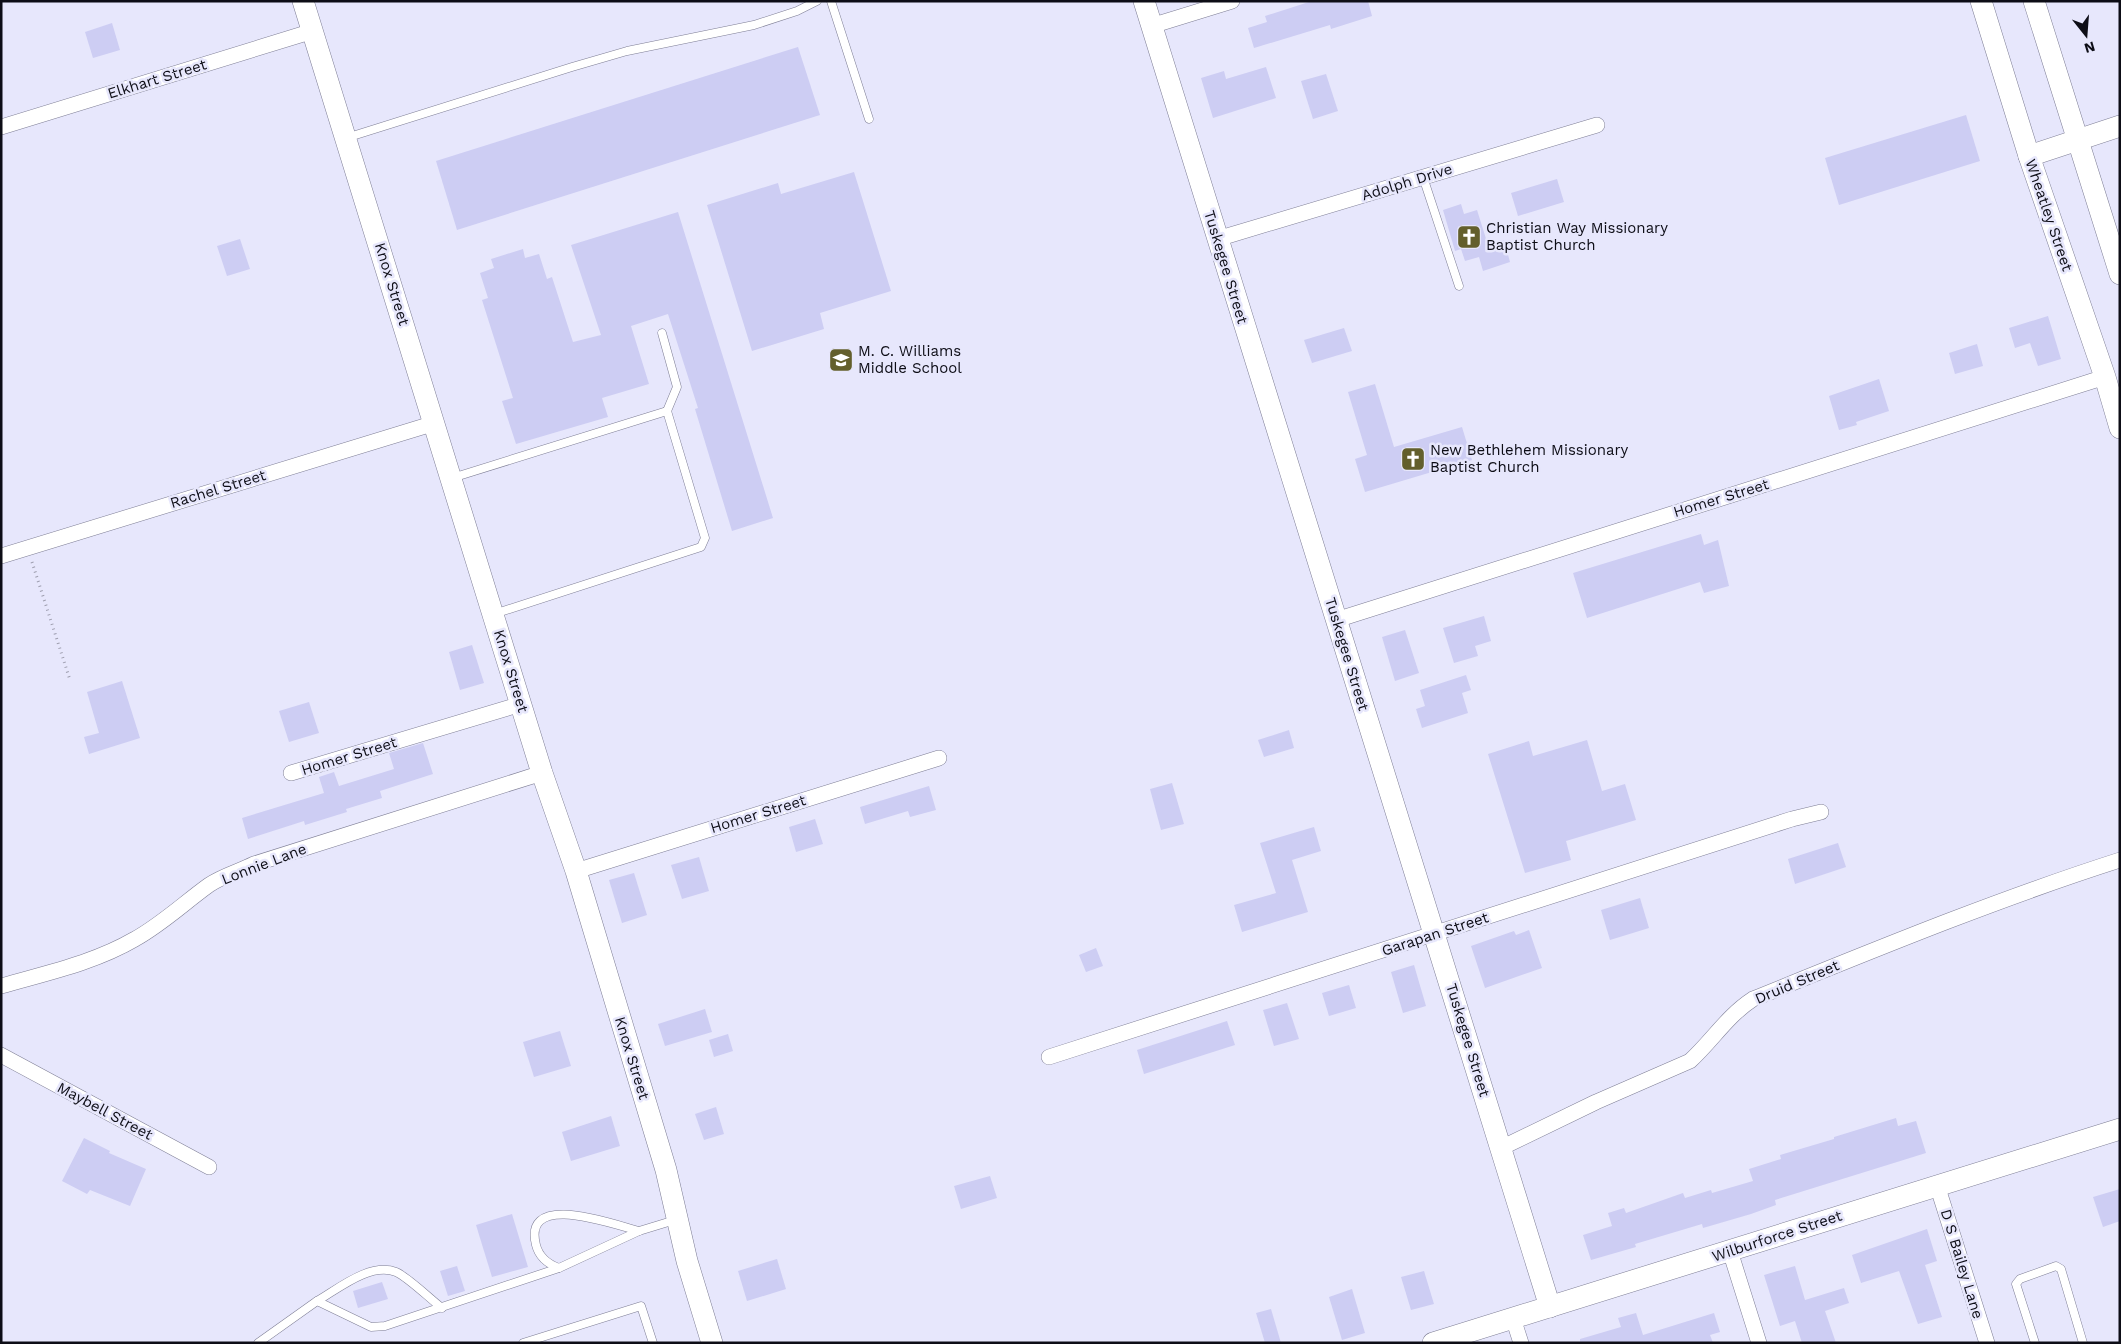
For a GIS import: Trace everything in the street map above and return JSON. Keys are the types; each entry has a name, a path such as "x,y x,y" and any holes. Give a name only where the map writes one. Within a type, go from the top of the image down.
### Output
{"street":[{"name":"Knox Street","path":"303,1 542,773 576,871 666,1170 687,1261 712,1343"},
{"name":"Tuskegee Street","path":"1144,1 1550,1307"},
{"path":"1152,26 1232,1"},
{"name":"Wheatley Street","path":"1981,1 2029,156 2105,377 2120,428"},
{"path":"2034,1 2120,274"},
{"name":"Elkhart Street","path":"1,127 312,31"},
{"name":"Adolph Drive","path":"1218,239 1597,124"},
{"path":"2029,156 2120,126"},
{"name":"Homer Street","path":"1336,620 2105,377"},
{"name":"Rachel Street","path":"1,556 435,423"},
{"name":"Homer Street","path":"291,773 521,704"},
{"name":"Homer Street","path":"576,871 939,758"},
{"name":"Lonnie Lane","path":"1,986 74,965 134,940 160,923 210,884 254,864 542,773"},
{"name":"Garapan Street","path":"1050,1057 1792,819 1821,812"},
{"name":"Druid Street","path":"1501,1148 1596,1102 1690,1061 1733,1014 1753,999 1889,944 2067,877 2120,860"},
{"name":"Maybell Street","path":"1,1055 209,1167"},
{"name":"Wilburforce Street","path":"1433,1343 2120,1129"},
{"name":"D S Bailey Lane","path":"1937,1185 1987,1343"},
{"path":"1730,1251 1759,1343"},
{"path":"1512,1318 1520,1343"}],"lane":[{"path":"346,138 572,67 626,52 754,25 817,1"},
{"path":"831,1 868,119"},
{"path":"1423,177 1459,286"},
{"path":"494,614 701,547 705,538 667,411 677,387 662,332"},
{"path":"452,478 667,411"},
{"path":"560,1268 547,1262 539,1253 536,1245 535,1228 538,1221 544,1216 565,1214 585,1217 639,1231"},
{"path":"317,1301 371,1327 385,1326 560,1268 639,1231 677,1219"},
{"path":"2035,1343 2016,1284 2020,1278 2056,1266 2061,1270 2083,1343"},
{"path":"258,1343 317,1301 363,1275 380,1270 397,1272 442,1308"},
{"path":"523,1343 641,1306 653,1343"}],"path":[{"path":"28,547 70,680"}],"building":[{"path":"1312,1 1368,1 1372,16 1331,29 1330,25 1254,48 1248,28 1267,22 1265,16"},
{"path":"112,23 120,50 93,58 85,32"},
{"path":"798,47 820,115 457,230 436,161"},
{"path":"1266,67 1276,98 1213,118 1201,78 1224,71 1226,79"},
{"path":"1326,74 1338,111 1313,119 1301,81"},
{"path":"1966,115 1980,161 1839,205 1825,158"},
{"path":"854,172 891,291 820,313 824,329 752,351 707,205 778,183 781,194"},
{"path":"1557,179 1564,202 1518,216 1511,193"},
{"name":"Christian Way Missionary Baptist Church","path":"1461,204 1464,214 1477,210 1488,245 1504,240 1510,262 1483,271 1479,257 1465,261 1461,249 1455,251 1443,210"},
{"path":"678,212 773,518 732,531 695,409 698,408 668,314 631,326 649,384 602,398 608,417 516,444 502,401 513,398 482,300 488,298 480,273 494,268 491,259 523,249 525,258 539,254 547,279 552,277 573,342 601,335 571,245"},
{"path":"240,239 250,269 227,276 217,246"},
{"path":"2048,316 2061,359 2038,366 2030,343 2015,348 2009,328"},
{"path":"1344,328 1352,351 1312,363 1304,340"},
{"path":"1977,344 1983,366 1955,374 1949,353"},
{"path":"1879,379 1889,411 1856,422 1857,425 1839,430 1829,396"},
{"name":"New Bethlehem Missionary Baptist Church","path":"1375,384 1394,447 1462,427 1472,460 1365,492 1355,459 1367,455 1348,392"},
{"path":"1701,534 1704,545 1718,540 1729,586 1704,593 1700,582 1587,618 1573,573"},
{"path":"1484,616 1491,641 1475,646 1478,656 1454,663 1443,628"},
{"path":"1405,630 1419,673 1395,681 1382,637"},
{"path":"472,645 484,683 460,690 449,652"},
{"path":"1466,675 1471,690 1462,693 1468,713 1422,728 1416,709 1425,706 1420,690"},
{"path":"122,681 140,738 89,754 84,737 99,733 87,692"},
{"path":"309,702 319,733 289,742 279,711"},
{"path":"1289,730 1294,748 1264,757 1258,740"},
{"path":"1587,740 1602,791 1625,784 1636,820 1566,841 1571,860 1525,873 1488,754 1529,741 1533,756"},
{"path":"423,743 433,774 380,791 382,798 346,809 347,812 305,825 304,821 248,839 242,818 324,793 319,777 334,772 339,786 394,769 389,753"},
{"path":"1172,783 1184,824 1161,830 1150,789"},
{"path":"929,786 936,810 910,817 908,811 865,824 860,807"},
{"path":"815,819 823,844 796,852 789,827"},
{"path":"1314,827 1321,851 1292,860 1308,912 1242,932 1234,905 1276,893 1260,843"},
{"path":"1838,843 1846,867 1795,884 1788,859"},
{"path":"699,857 709,891 682,899 671,865"},
{"path":"634,873 647,915 622,923 609,880"},
{"path":"1640,898 1649,928 1610,940 1601,910"},
{"path":"1529,930 1542,968 1485,988 1471,946 1514,931 1516,935"},
{"path":"1096,948 1103,966 1086,972 1079,955"},
{"path":"1414,965 1426,1006 1403,1013 1391,972"},
{"path":"1349,985 1356,1008 1329,1016 1322,993"},
{"path":"1287,1003 1299,1039 1274,1046 1263,1010"},
{"path":"705,1009 712,1032 665,1046 658,1024"},
{"path":"1227,1021 1235,1045 1144,1074 1137,1050"},
{"path":"560,1031 571,1066 534,1077 523,1042"},
{"path":"728,1034 733,1051 714,1057 709,1040"},
{"path":"716,1107 724,1134 704,1140 695,1114"},
{"path":"611,1116 620,1146 571,1161 562,1132"},
{"path":"1896,1118 1898,1126 1916,1121 1926,1153 1775,1200 1776,1205 1751,1214 1703,1228 1702,1224 1635,1244 1636,1247 1591,1260 1583,1235 1612,1226 1608,1213 1624,1208 1626,1213 1683,1193 1685,1198 1711,1190 1712,1193 1753,1181 1749,1169 1781,1159 1780,1155"},
{"path":"84,1138 110,1151 109,1153 146,1169 130,1206 90,1190 87,1194 62,1181"},
{"path":"990,1176 997,1198 961,1209 954,1186"},
{"path":"2120,1189 2120,1221 2103,1227 2093,1197"},
{"path":"512,1214 528,1267 492,1277 476,1225"},
{"path":"1927,1229 1937,1261 1925,1265 1942,1317 1918,1324 1899,1271 1861,1283 1852,1255"},
{"path":"777,1259 786,1289 747,1301 738,1271"},
{"path":"457,1266 465,1291 448,1296 440,1271"},
{"path":"1795,1266 1805,1300 1844,1288 1849,1303 1825,1311 1836,1343 1802,1343 1795,1321 1780,1326 1764,1275"},
{"path":"1424,1271 1434,1304 1411,1310 1401,1277"},
{"path":"382,1282 388,1299 358,1308 353,1291"},
{"path":"1352,1289 1365,1333 1342,1340 1329,1297"},
{"path":"1271,1309 1281,1343 1265,1343 1256,1313"},
{"path":"1636,1313 1643,1335 1714,1313 1720,1332 1710,1335 1713,1343 1580,1343 1580,1339 1621,1327 1618,1318"}],"place":[{"name":"Christian Way Missionary Baptist Church","path":"1469,237"},
{"name":"M. C. Williams Middle School","path":"841,360"},
{"name":"New Bethlehem Missionary Baptist Church","path":"1413,459"}]}
